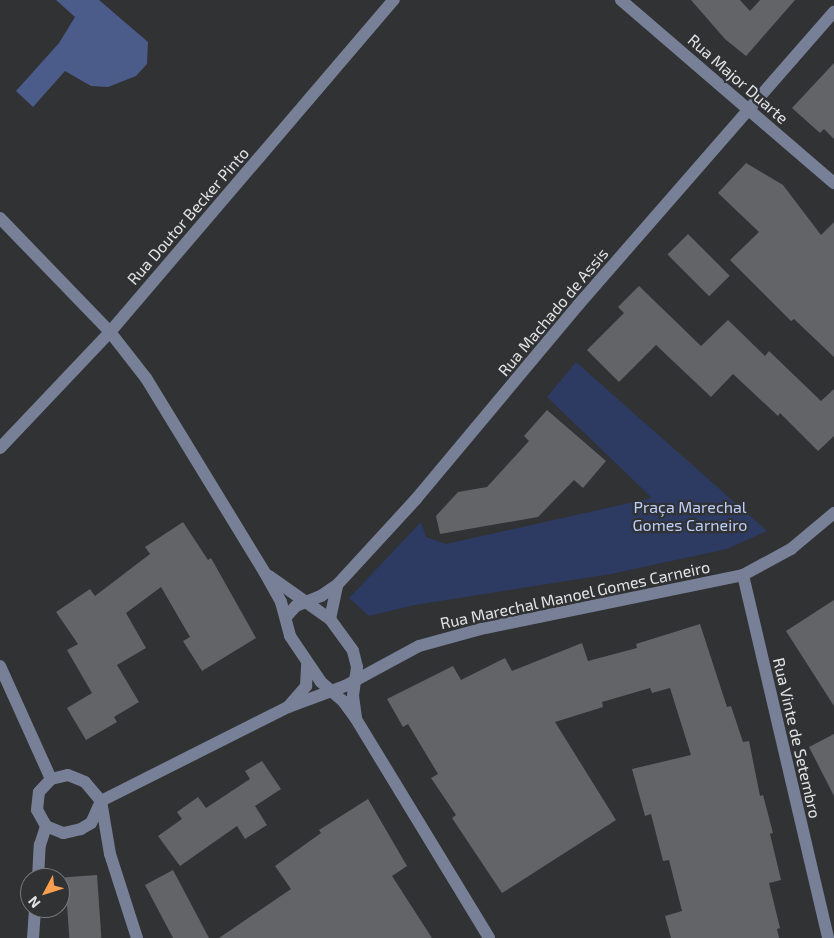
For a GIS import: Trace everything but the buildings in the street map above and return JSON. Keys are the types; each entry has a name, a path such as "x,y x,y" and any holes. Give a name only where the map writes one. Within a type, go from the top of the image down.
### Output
{"street":[{"name":"Rua Doutor Becker Pinto","path":"0,448 110,332 394,0"},
{"name":"Rua Major Duarte","path":"622,0 834,183"},
{"name":"Rua Machado de Assis","path":"286,617 296,606 337,585 422,492 580,304 834,12"},
{"path":"0,218 110,332 146,378 265,573 286,617 290,636 307,665 356,719 489,938"},
{"name":"Rua Marechal Manoel Gomes Carneiro","path":"100,801 288,707 333,692 419,646 484,628 743,575 791,549 834,513"},
{"path":"265,573 293,595 307,602 330,619 353,651 357,680 353,696 356,719"},
{"name":"Rua Vinte de Setembro","path":"743,575 828,938"},
{"path":"330,619 337,585"},
{"name":"Rua Marechal Manoel Gomes Carneiro","path":"288,707 306,686 307,665"},
{"path":"0,666 51,779"},
{"path":"100,801 91,822 81,829 63,833 46,826 37,810 39,792 51,779 68,775 85,782 100,801 110,854 137,938"},
{"path":"91,822 106,830"},
{"path":"39,868 40,845 46,826"},
{"path":"33,938 34,918"}],"green space":[{"name":"Praça Marechal Gomes Carneiro","path":"576,362 767,531 727,549 611,574 415,605 369,616 349,598 421,522 426,537 446,544 652,498 547,397"}],"shaded area":[{"path":"56,0 99,0 148,42 147,64 136,76 108,87 91,86 65,71 33,107 16,91 59,43 75,17"}]}
